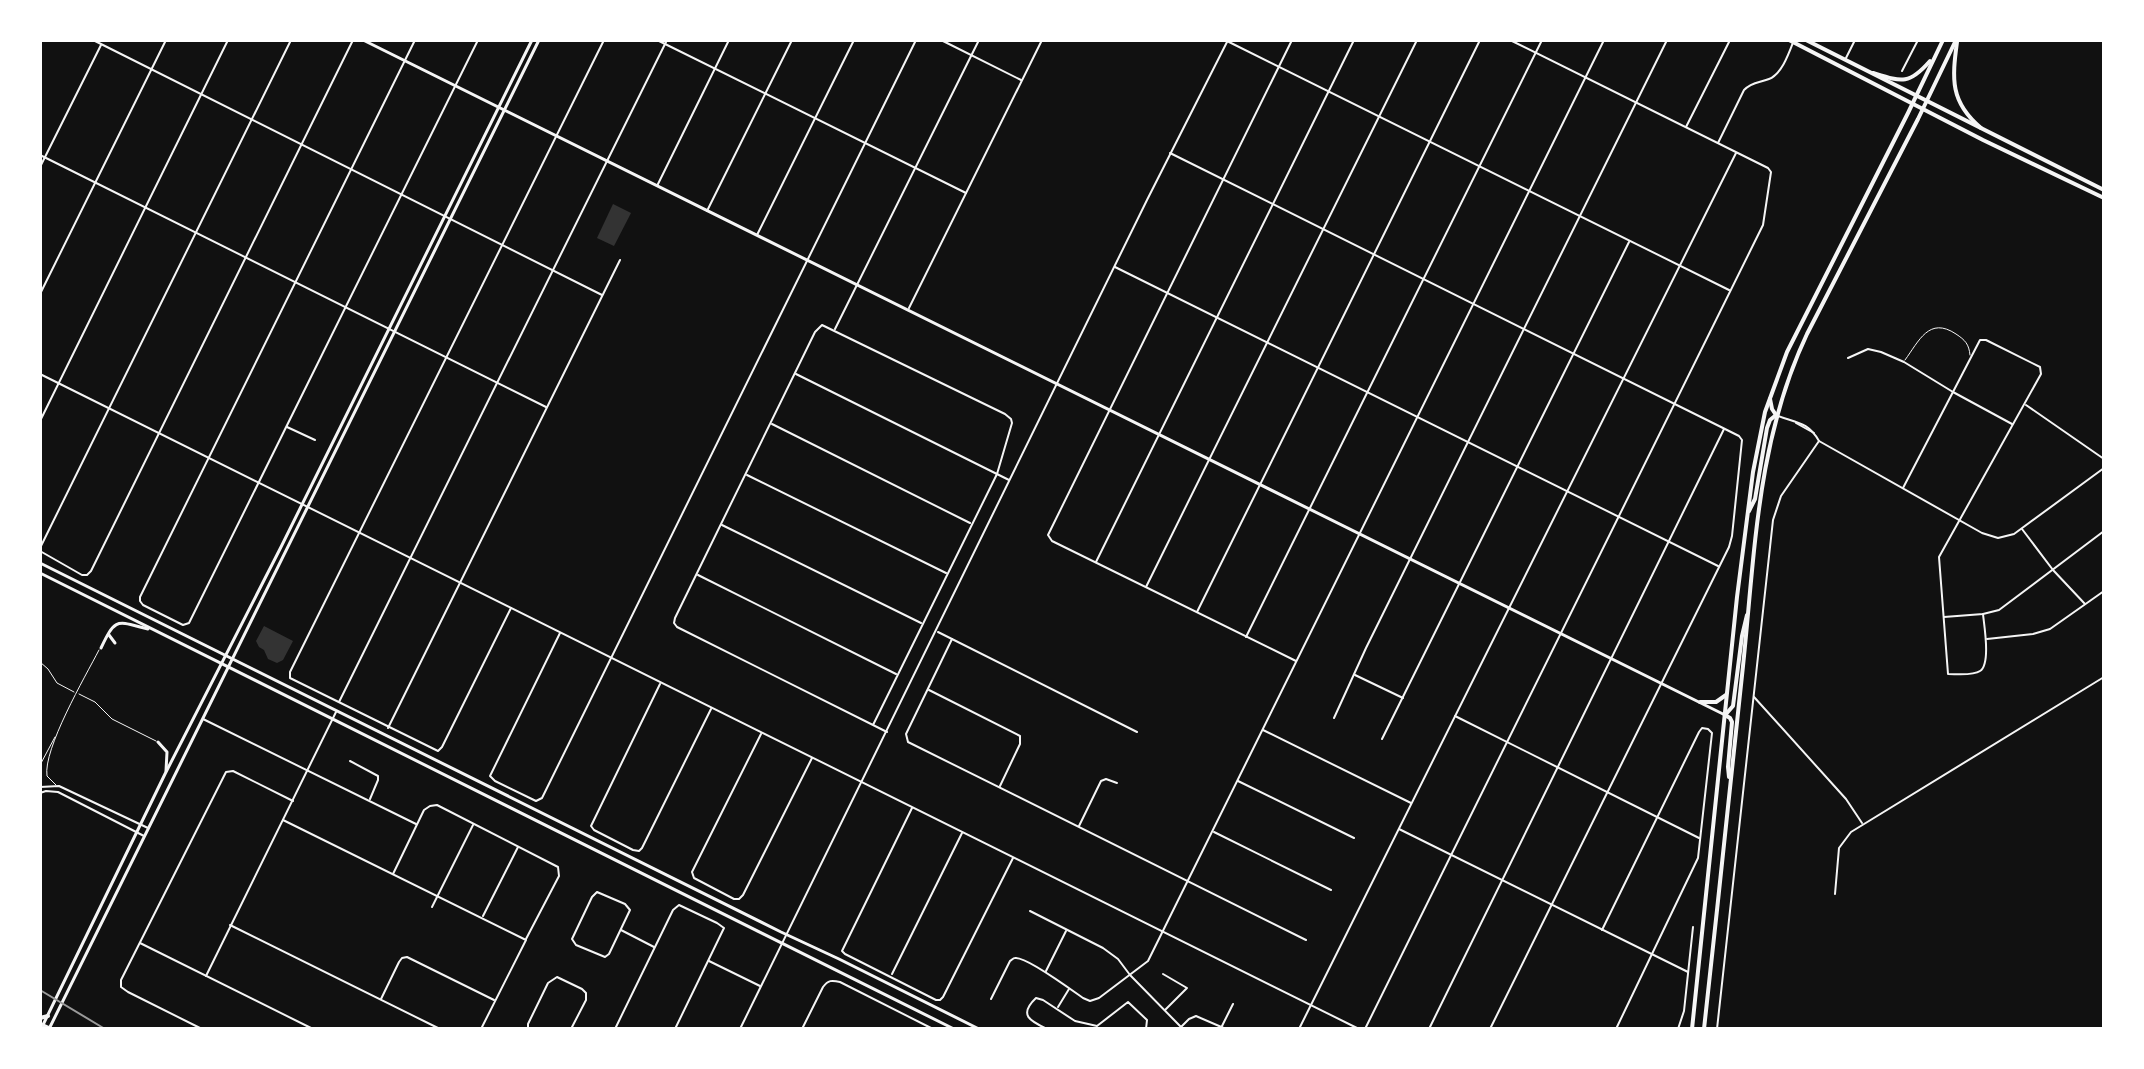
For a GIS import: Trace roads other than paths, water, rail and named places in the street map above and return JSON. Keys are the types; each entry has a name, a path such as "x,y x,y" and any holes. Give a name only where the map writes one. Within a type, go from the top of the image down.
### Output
{"main road":[{"path":"363,40 1725,715 1732,722 1728,771 1731,780"},
{"path":"532,40 41,1026 50,1029 539,40"},
{"path":"1806,40 2104,190"},
{"path":"1692,1029 1727,694 1758,441 1770,396 1787,352 1943,40"},
{"path":"1704,1029 1759,506 1776,415 1807,334 1957,40"},
{"path":"1957,40 1956,94 1963,111 1981,128"},
{"path":"1792,41 2013,155 2104,198"},
{"path":"1873,73 1909,80 1935,55"},
{"path":"1770,396 1776,415"},
{"path":"1748,513 1755,499 1767,428 1776,415"},
{"path":"40,563 979,1029"},
{"path":"40,573 954,1029"},
{"path":"1725,715 1733,706 1743,624 1749,609"},
{"path":"101,648 113,626 122,623 156,632"},
{"path":"109,631 115,643"},
{"path":"1700,702 1715,703 1727,694"},
{"path":"158,742 167,752 165,774"},
{"path":"40,1018 49,1014"}],"street":[{"path":"93,40 602,295"},
{"path":"40,294 166,40"},
{"path":"40,421 228,40"},
{"path":"291,40 40,550 82,575 91,571 353,40"},
{"path":"415,40 140,599 143,605 183,625 187,625 259,483 478,40"},
{"path":"511,608 438,751 290,678 290,672 604,40"},
{"path":"657,40 966,193"},
{"path":"657,186 729,40"},
{"path":"707,211 792,40"},
{"path":"757,236 854,40"},
{"path":"560,632 491,774 491,778 536,801 540,800 611,658 916,40"},
{"path":"941,40 1022,80"},
{"path":"835,330 979,40"},
{"path":"908,310 1042,40"},
{"path":"740,1029 1226,40 1730,290"},
{"path":"1292,40 1050,529 1049,537 1297,662"},
{"path":"1096,562 1354,40"},
{"path":"1146,587 1417,40"},
{"path":"1197,612 1480,40"},
{"path":"1365,1029 1765,220 1771,172 1766,166 1510,40"},
{"path":"1246,637 1542,40"},
{"path":"991,999 1014,958 1045,972 1083,998 1093,1000 1148,961 1604,40"},
{"path":"1334,718 1667,40"},
{"path":"1686,127 1730,40"},
{"path":"1845,59 1855,40"},
{"path":"1902,71 1918,40"},
{"path":"1718,143 1744,90 1778,73 1792,41"},
{"path":"338,703 666,42"},
{"path":"40,167 101,44"},
{"path":"1299,1029 1736,152"},
{"path":"1170,153 1724,428 1739,436 1742,442 1732,536 1719,567 1490,1029"},
{"path":"40,155 546,407"},
{"path":"1382,739 1629,241"},
{"path":"388,728 620,260"},
{"path":"1115,267 1719,567"},
{"path":"873,725 997,474 1012,427 1009,417 824,325 819,326 795,374 675,618 675,626 873,725 887,732"},
{"path":"1903,488 1978,343 1984,339 2040,367 2041,374 1939,557 1948,674 1984,668 1986,639 1983,614"},
{"path":"1848,358 1874,349 1904,362 2013,425"},
{"path":"40,374 1359,1029"},
{"path":"795,374 1009,480"},
{"path":"2025,404 2104,459"},
{"path":"1776,415 1805,425 1819,441 1982,533 1998,538 2022,528 2104,468"},
{"path":"771,424 971,523"},
{"path":"287,427 315,440"},
{"path":"1429,1029 1724,428"},
{"path":"1717,1029 1773,520 1781,496 1819,441"},
{"path":"746,474 947,574"},
{"path":"721,524 922,624"},
{"path":"2022,528 2053,570 2086,605"},
{"path":"1943,617 1983,614 2003,607 2104,531"},
{"path":"696,574 898,674"},
{"path":"1986,639 2042,633 2104,591"},
{"path":"936,631 1137,732"},
{"path":"952,639 906,734 907,741 1306,940"},
{"path":"1354,675 1403,698"},
{"path":"1835,894 1839,848 1851,832 2104,677"},
{"path":"661,683 592,822 591,828 633,850 641,849 712,708"},
{"path":"928,689 1014,732 1021,739 999,787"},
{"path":"1754,697 1846,799 1862,824"},
{"path":"206,976 337,712"},
{"path":"1454,716 1701,838"},
{"path":"203,719 417,824"},
{"path":"1602,930 1699,732 1705,728 1712,733 1696,863 1616,1029"},
{"path":"1263,730 1412,803"},
{"path":"762,733 692,872 694,878 734,899 741,898 812,757"},
{"path":"350,761 378,776 369,801"},
{"path":"202,1029 128,992 121,987 121,980 226,772 233,771 293,801"},
{"path":"1079,827 1101,781 1106,779 1117,783"},
{"path":"1238,781 1354,838"},
{"path":"40,787 59,786 148,828"},
{"path":"40,793 58,792 144,836"},
{"path":"393,874 426,808 434,805 554,863 559,871 481,1029"},
{"path":"913,808 842,949 845,954 936,1000 940,1000 1013,857"},
{"path":"283,820 526,940"},
{"path":"432,907 473,824"},
{"path":"1399,829 1688,972"},
{"path":"1213,831 1331,890"},
{"path":"891,976 963,832"},
{"path":"482,918 518,846"},
{"path":"597,892 629,908 621,930 605,957 576,945 572,939 597,892"},
{"path":"615,1029 677,906 683,906 724,928 675,1029"},
{"path":"1030,911 1103,948 1116,958 1180,1028 1196,1016 1226,1029"},
{"path":"230,925 438,1028"},
{"path":"1678,1029 1684,1011 1693,927"},
{"path":"621,930 655,947"},
{"path":"1045,972 1067,930"},
{"path":"140,943 313,1029"},
{"path":"381,999 399,962 407,957 495,1000"},
{"path":"709,961 761,987"},
{"path":"1163,974 1187,988 1164,1011"},
{"path":"528,1029 548,983 555,977 586,993 586,1000 571,1029"},
{"path":"802,1029 829,981 840,982 933,1029"},
{"path":"1057,1009 1070,989"},
{"path":"1047,1029 1027,1017 1036,998 1072,1020 1097,1026 1128,1002 1147,1020 1146,1029"},
{"path":"1221,1027 1233,1004"}],"lane":[{"path":"1904,362 1927,331 1941,327 1964,340 1970,350 1970,358"},
{"path":"40,765 101,648"},
{"path":"40,662 57,683 95,702 112,719 158,742"},
{"path":"57,735 46,770 51,781 59,786"}],"railway":[{"path":"40,990 105,1029"}]}
